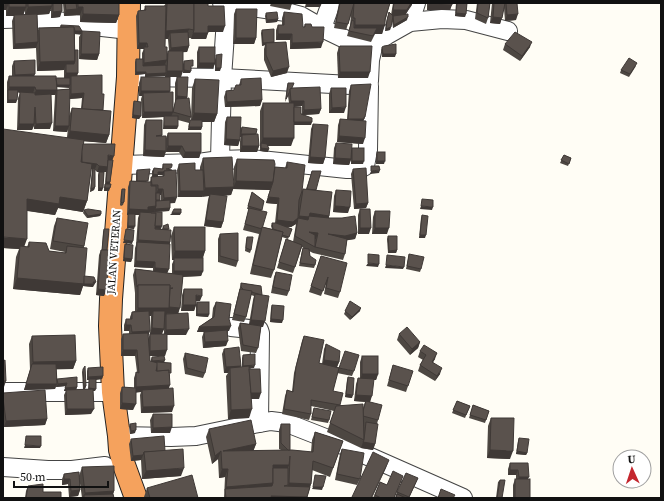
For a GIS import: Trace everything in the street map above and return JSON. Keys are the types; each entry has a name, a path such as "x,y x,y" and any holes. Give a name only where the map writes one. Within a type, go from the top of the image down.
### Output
{"highway":[{"name":"JALAN VETERAN","path":"129,3 128,77 116,155 110,326 113,392 118,436 124,465 136,498"}],"street":[{"path":"222,3 286,12 301,16 349,41 373,47"},
{"path":"301,3 316,24"},
{"path":"316,24 331,3"},
{"path":"410,22 416,3"},
{"path":"220,160 222,78 227,4"},
{"path":"3,19 35,18 129,30"},
{"path":"116,155 198,163 220,160 252,159 346,169 360,169 365,166 368,150 370,60 373,47 379,40 410,22 442,19 466,20 508,31"},
{"path":"128,77 222,78 369,86"},
{"path":"231,326 258,330 260,332 259,423"},
{"path":"3,392 113,392"},
{"path":"118,436 196,436 259,423 287,422 343,445 431,492 463,498"},
{"path":"3,467 72,470 124,465"}],"building":[{"path":"9,3 26,3 26,7 9,7"},
{"path":"28,3 52,3 52,6 28,7"},
{"path":"53,3 62,3 62,11 53,12"},
{"path":"65,3 76,3 77,9 66,10"},
{"path":"78,3 119,3 119,15 83,14 83,7 78,7"},
{"path":"167,3 194,3 194,30 166,31"},
{"path":"194,3 208,3 208,6 224,6 225,26 208,26 208,33 193,33"},
{"path":"340,3 354,3 348,24 336,22"},
{"path":"354,3 390,3 385,19 385,25 355,25 355,18 353,18"},
{"path":"394,3 411,3 407,10 393,10"},
{"path":"452,3 452,5 429,4"},
{"path":"457,3 467,3 466,14 456,13"},
{"path":"478,3 490,3 488,18 477,13"},
{"path":"494,3 505,3 502,18 493,17"},
{"path":"506,3 517,3 518,14 507,15"},
{"path":"145,6 166,6 165,47 167,47 167,60 144,63 144,47 148,47 147,43 139,43 138,11 146,10"},
{"path":"236,9 257,9 256,38 236,38"},
{"path":"277,12 278,19 267,20 266,13"},
{"path":"284,12 302,14 303,27 305,27 305,24 311,24 312,27 324,27 323,42 292,43 292,34 278,34 278,25 284,25"},
{"path":"389,12 393,16 391,27 386,29 387,20"},
{"path":"37,14 38,42 15,44 14,15"},
{"path":"408,14 408,17 394,25 393,16"},
{"path":"352,20 354,21 354,28 377,28 373,36 349,31"},
{"path":"61,25 79,26 82,31 75,31 74,27 61,27"},
{"path":"74,27 75,61 40,62 39,28"},
{"path":"274,29 274,42 263,43 262,30"},
{"path":"82,31 100,32 99,54 81,54"},
{"path":"188,32 189,46 171,48 170,33"},
{"path":"515,32 532,42 522,56 505,44"},
{"path":"286,42 289,67 273,71 266,55 266,43"},
{"path":"396,44 396,54 383,54 382,47"},
{"path":"340,46 372,46 370,72 340,72"},
{"path":"199,47 215,47 215,63 199,63"},
{"path":"75,50 78,50 78,73 66,73 66,64 74,64"},
{"path":"168,51 183,51 183,71 167,71"},
{"path":"222,54 221,68 216,68 216,55"},
{"path":"629,58 637,63 630,74 621,70"},
{"path":"136,59 143,59 143,66 166,65 166,73 146,74 146,72 136,72"},
{"path":"35,60 35,74 15,75 14,61"},
{"path":"193,60 191,71 184,70 184,61"},
{"path":"102,75 102,94 104,94 103,110 82,109 84,93 71,94 71,76"},
{"path":"9,76 56,76 57,90 36,90 35,87 9,87"},
{"path":"141,77 170,77 170,91 141,91"},
{"path":"177,77 188,77 187,97 177,96"},
{"path":"56,78 70,78 70,85 57,85"},
{"path":"261,78 262,100 227,102 226,91 234,90 236,85 241,85 241,79"},
{"path":"195,79 219,80 217,114 194,113"},
{"path":"288,83 294,83 286,99"},
{"path":"371,84 364,119 348,119 351,85"},
{"path":"320,87 321,109 304,110 304,101 291,101 290,89"},
{"path":"331,88 346,88 346,107 332,108"},
{"path":"70,89 69,126 55,126 57,90"},
{"path":"8,90 18,90 17,100 8,100"},
{"path":"20,92 35,93 35,95 51,94 52,123 36,124 35,107 34,124 19,124"},
{"path":"173,92 173,112 144,112 143,93"},
{"path":"189,98 191,117 173,112 176,99"},
{"path":"134,101 141,102 141,116 133,115"},
{"path":"263,103 294,103 294,138 263,138"},
{"path":"294,107 301,107 301,114 312,118 312,122 294,122"},
{"path":"72,108 111,111 109,135 70,131"},
{"path":"164,116 178,116 178,126 164,126"},
{"path":"227,117 241,117 240,140 226,139"},
{"path":"340,119 366,121 365,138 339,136"},
{"path":"146,120 162,120 162,135 156,136 166,136 166,151 145,150"},
{"path":"190,120 202,120 202,127 189,127"},
{"path":"313,124 328,125 325,158 310,157"},
{"path":"242,127 257,129 256,134 241,134"},
{"path":"3,129 84,140 81,162 92,164 87,201 60,197 59,204 27,199 27,239 3,237"},
{"path":"168,133 201,133 201,152 185,152 182,146 168,146"},
{"path":"258,134 259,146 242,146 242,135"},
{"path":"261,143 267,144 269,149 261,148"},
{"path":"336,143 352,144 351,159 335,158"},
{"path":"83,144 115,144 114,156 108,155 108,167 82,162"},
{"path":"352,148 364,148 364,161 352,161"},
{"path":"377,152 385,152 385,161 377,161"},
{"path":"564,155 571,158 569,164 561,160"},
{"path":"232,157 234,187 205,188 203,158"},
{"path":"237,159 274,160 273,182 236,181"},
{"path":"108,160 113,160 110,182 106,182"},
{"path":"287,162 305,165 302,191 299,200 298,218 293,222 277,220 279,198 268,197 273,182 275,167 287,168"},
{"path":"195,163 195,170 203,170 204,191 180,191 179,164"},
{"path":"163,164 172,164 171,168 166,169 172,171 158,172 158,175 153,174 154,168 163,169"},
{"path":"371,166 379,166 380,170 371,171"},
{"path":"93,168 95,169 95,187 91,189"},
{"path":"366,168 368,203 356,204 353,169"},
{"path":"150,169 148,181 137,181 137,170"},
{"path":"176,170 177,197 164,198 163,189 158,189 158,185 152,185 151,177 164,176 164,171"},
{"path":"312,171 321,171 316,190 307,189"},
{"path":"99,172 104,172 103,188 99,188"},
{"path":"130,181 151,182 151,186 156,186 156,206 148,207 148,210 129,209"},
{"path":"105,184 111,184 110,188 105,188"},
{"path":"122,189 125,189 124,202 122,203 121,202"},
{"path":"303,189 332,192 329,216 310,213 309,217 299,216"},
{"path":"336,190 351,191 350,207 335,206"},
{"path":"252,192 264,201 262,210 248,206"},
{"path":"156,193 160,193 160,200 156,200"},
{"path":"210,194 227,196 223,222 206,220"},
{"path":"422,199 433,200 433,207 421,206"},
{"path":"170,200 170,208 155,209 156,201"},
{"path":"249,208 267,212 262,229 245,224"},
{"path":"88,209 101,211 101,214 88,216 84,210"},
{"path":"174,209 181,209 181,213 172,213"},
{"path":"360,209 370,209 371,228 360,228"},
{"path":"375,211 390,211 389,228 375,228"},
{"path":"140,212 156,213 155,229 171,230 170,242 138,240"},
{"path":"151,212 162,212 162,226 155,226 156,213"},
{"path":"128,214 135,214 135,226 128,226"},
{"path":"422,215 428,216 426,235 420,235"},
{"path":"309,216 342,218 355,216 357,233 345,236 328,234 347,239 345,254 315,247 295,236 298,218 308,220","holes":["309,232 318,233 315,247 315,235"]},
{"path":"57,218 88,223 84,246 53,241"},
{"path":"272,223 292,229 289,237 282,235 283,232 273,229"},
{"path":"168,224 169,229 164,229 163,226"},
{"path":"174,227 205,227 205,251 175,251"},
{"path":"262,227 283,232 274,270 253,265"},
{"path":"104,229 109,229 107,250 102,250"},
{"path":"126,229 134,230 133,241 124,240"},
{"path":"238,233 238,261 220,256 220,234"},
{"path":"388,236 397,236 397,250 389,251"},
{"path":"247,237 253,237 251,250 246,248"},
{"path":"286,239 302,245 295,267 279,262"},
{"path":"29,242 46,243 49,251 66,253 67,246 87,248 84,284 17,278 20,246 29,247"},
{"path":"137,242 170,244 169,269 155,268 155,262 136,261"},
{"path":"125,244 133,245 132,259 124,258"},
{"path":"303,248 309,249 310,256 316,260 315,265 300,263"},
{"path":"101,250 109,250 107,290 98,289"},
{"path":"368,254 379,255 379,264 368,263"},
{"path":"409,254 424,257 421,269 407,266"},
{"path":"387,255 405,257 404,267 386,265"},
{"path":"321,256 347,263 340,292 326,288 328,277 323,291 311,286"},
{"path":"174,258 203,258 203,271 174,271"},
{"path":"135,269 183,275 180,308 169,307 170,289 173,288 170,288 170,285 138,285 137,287"},
{"path":"276,272 292,275 289,291 273,287"},
{"path":"84,276 94,277 96,282 93,282 94,284 84,284"},
{"path":"241,283 261,286 262,295 244,290 241,287"},
{"path":"138,285 170,285 169,308 138,308"},
{"path":"184,289 202,289 202,296 196,295 196,305 183,305"},
{"path":"240,289 252,291 246,317 234,314"},
{"path":"255,294 269,296 265,321 251,320"},
{"path":"350,301 361,308 352,317 345,311"},
{"path":"197,302 209,302 209,314 197,314"},
{"path":"216,302 231,304 229,319 231,326 199,327 214,317"},
{"path":"272,305 284,306 283,320 271,319"},
{"path":"149,311 150,331 132,332 131,325 126,325 126,319 132,319 132,312"},
{"path":"153,311 165,311 164,329 152,328"},
{"path":"188,313 189,329 166,330 166,314"},
{"path":"240,323 261,326 258,348 243,345"},
{"path":"407,327 420,342 412,349 399,334"},
{"path":"227,330 228,341 205,342 204,332"},
{"path":"148,333 150,361 158,363 156,371 169,370 170,385 136,387 136,372 139,373 137,350 123,350 123,334"},
{"path":"150,334 167,334 167,350 150,351"},
{"path":"75,335 76,361 33,362 32,336"},
{"path":"304,336 324,340 319,363 339,368 333,391 343,393 340,405 311,400 311,414 284,409 287,390 293,392 296,367"},
{"path":"326,344 340,351 339,362 324,360"},
{"path":"424,345 437,353 432,362 442,368 437,376 420,365 426,355 420,351"},
{"path":"239,347 241,366 226,367 224,349"},
{"path":"345,351 359,355 354,371 339,368"},
{"path":"185,353 208,358 205,373 187,368"},
{"path":"255,354 255,365 243,366 243,355"},
{"path":"164,356 165,360 152,361 152,357"},
{"path":"362,356 378,356 378,374 362,374"},
{"path":"5,360 6,381 3,381 3,361"},
{"path":"157,362 171,363 171,373 169,373 169,370 157,371"},
{"path":"32,364 56,364 57,384 26,384"},
{"path":"393,365 413,371 408,386 389,380"},
{"path":"85,366 86,386 84,386 83,369"},
{"path":"249,366 252,409 231,410 230,368"},
{"path":"103,367 103,376 88,377 88,368"},
{"path":"249,369 260,369 261,393 251,393"},
{"path":"77,377 77,387 65,388 67,383 58,384 57,379"},
{"path":"348,377 354,378 353,395 346,394"},
{"path":"358,378 374,379 372,396 356,395"},
{"path":"89,379 96,379 96,389 89,388"},
{"path":"122,387 136,388 136,404 122,403"},
{"path":"173,388 174,406 143,407 142,390"},
{"path":"93,389 94,409 67,409 66,390"},
{"path":"45,390 47,419 6,421 3,393"},
{"path":"366,401 382,405 378,420 363,416"},
{"path":"457,401 470,406 466,415 453,410"},
{"path":"363,404 364,440 330,423 336,406"},
{"path":"473,405 489,411 486,420 470,415"},
{"path":"314,408 331,411 329,420 312,417"},
{"path":"153,414 172,414 172,427 153,428"},
{"path":"491,418 514,418 513,451 490,450"},
{"path":"251,420 256,444 223,451 292,450 313,452 315,432 343,441 333,468 313,461 311,484 289,483 290,456 289,465 273,465 273,483 226,487 228,469 222,469 221,451 215,456 209,429"},
{"path":"366,422 378,424 375,444 363,442"},
{"path":"136,423 136,430 131,431 130,424"},
{"path":"281,424 290,424 290,450 288,450 281,443"},
{"path":"26,436 41,436 41,446 25,445"},
{"path":"164,436 165,451 144,452 143,455 133,456 131,439"},
{"path":"519,438 529,439 527,453 517,451"},
{"path":"183,449 184,468 146,471 144,452"},
{"path":"342,449 364,453 360,479 337,474"},
{"path":"373,452 389,460 371,498 352,497"},
{"path":"510,463 528,463 529,477 519,477 518,470 510,470"},
{"path":"114,466 114,491 85,493 82,467"},
{"path":"273,468 288,468 288,485 284,486 310,487 307,497 271,496 272,498 226,498 225,489 272,486"},
{"path":"393,471 403,476 394,498 381,498 375,495 380,482 387,485"},
{"path":"79,472 80,490 71,491 70,479 64,479 64,474"},
{"path":"406,473 418,478 409,497 397,492"},
{"path":"192,475 198,498 150,498 147,488"},
{"path":"315,475 326,476 323,487 313,487"},
{"path":"515,479 530,479 530,498 515,498"},
{"path":"500,480 505,480 502,498 497,498"},
{"path":"43,484 43,492 61,492 61,498 26,498 28,486"},
{"path":"441,489 455,495 453,498 438,498"},
{"path":"113,494 114,498 84,498 84,495"},
{"path":"397,494 406,498 396,498"}]}
